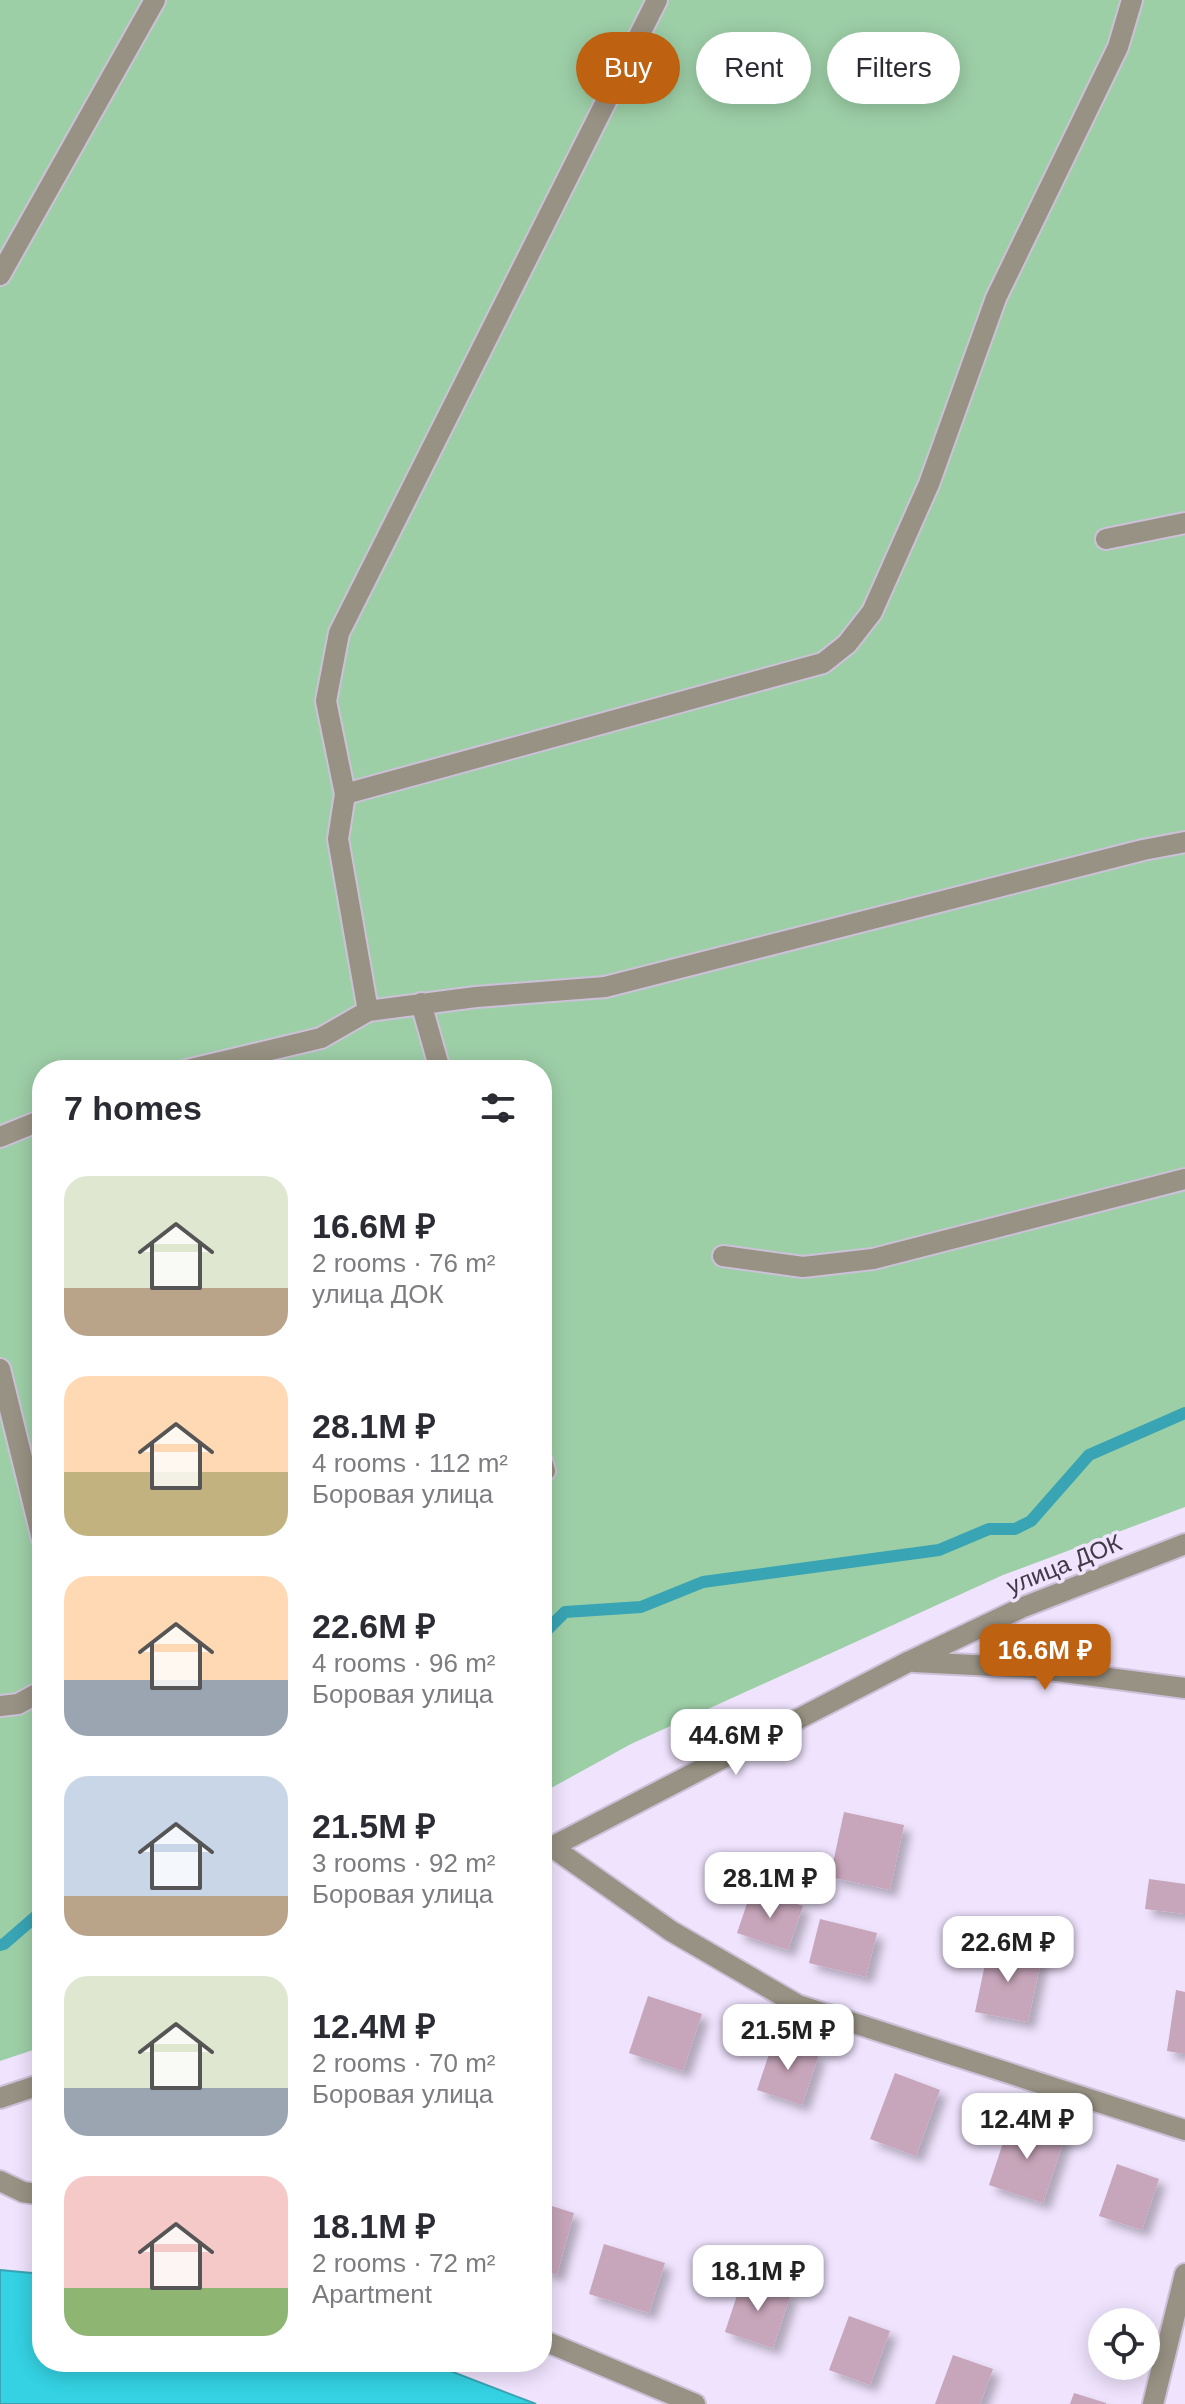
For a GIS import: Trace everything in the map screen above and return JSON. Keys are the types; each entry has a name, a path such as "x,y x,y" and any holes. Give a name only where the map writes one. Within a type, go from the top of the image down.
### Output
{"street":[{"path":"0,275 155,0"},
{"path":"368,1011 338,839 345,794 326,701 339,633 657,0"},
{"path":"345,794 823,663 847,644 872,612 929,484 996,298 1118,47 1132,0"},
{"path":"1106,539 1185,523"},
{"path":"229,1060 321,1038 368,1011 421,1003 605,987 1143,850 1185,842"},
{"path":"421,1003 437,1060"},
{"path":"0,1137 32,1124"},
{"path":"723,1256 803,1267 873,1259 1185,1179"},
{"path":"0,1369 32,1499"},
{"name":"улица ДОК","path":"552,1847 910,1661 1021,1608 1185,1544"},
{"path":"910,1661 1034,1668 1185,1688"},
{"path":"0,1706 18,1704 32,1696"},
{"path":"552,1853 671,1931 798,2005 1185,2130"},
{"path":"0,2098 32,2087"},
{"path":"0,2181 32,2193"},
{"path":"1153,2404 1185,2274"},
{"path":"552,2344 695,2404"}],"green space":[{"path":"0,0 1185,0 1185,1507 1003,1575 631,1744 552,1787 552,1060 32,1060 32,2050 0,2061"}],"water":[{"path":"0,2270 32,2273 32,2372 453,2372 536,2404 0,2404"}],"building":[{"path":"844,1812 904,1825 890,1890 830,1877"},
{"path":"1149,1879 1185,1884 1185,1914 1145,1909"},
{"path":"752,1889 803,1906 788,1950 737,1933"},
{"path":"820,1919 877,1933 866,1977 809,1963"},
{"path":"989,1945 1042,1956 1028,2022 975,2012"},
{"path":"1176,1990 1185,1992 1185,2054 1167,2051"},
{"path":"648,1996 702,2014 683,2071 629,2053"},
{"path":"774,2039 819,2054 802,2105 757,2090"},
{"path":"895,2073 940,2090 916,2156 870,2139"},
{"path":"1011,2119 1065,2137 1043,2203 989,2185"},
{"path":"1117,2164 1159,2179 1142,2230 1099,2216"},
{"path":"552,2206 574,2213 557,2275 552,2273"},
{"path":"604,2244 665,2263 649,2313 589,2294"},
{"path":"743,2277 791,2294 773,2348 725,2332"},
{"path":"849,2316 890,2331 870,2385 829,2370"},
{"path":"953,2355 993,2369 980,2404 935,2404"},
{"path":"1074,2393 1106,2403 1106,2404 1070,2404"}],"waterway":[{"path":"552,1625 565,1612 641,1607 703,1582 939,1550 989,1529 1015,1529 1031,1521 1089,1455 1185,1413"},
{"path":"0,1945 32,1920"}]}
